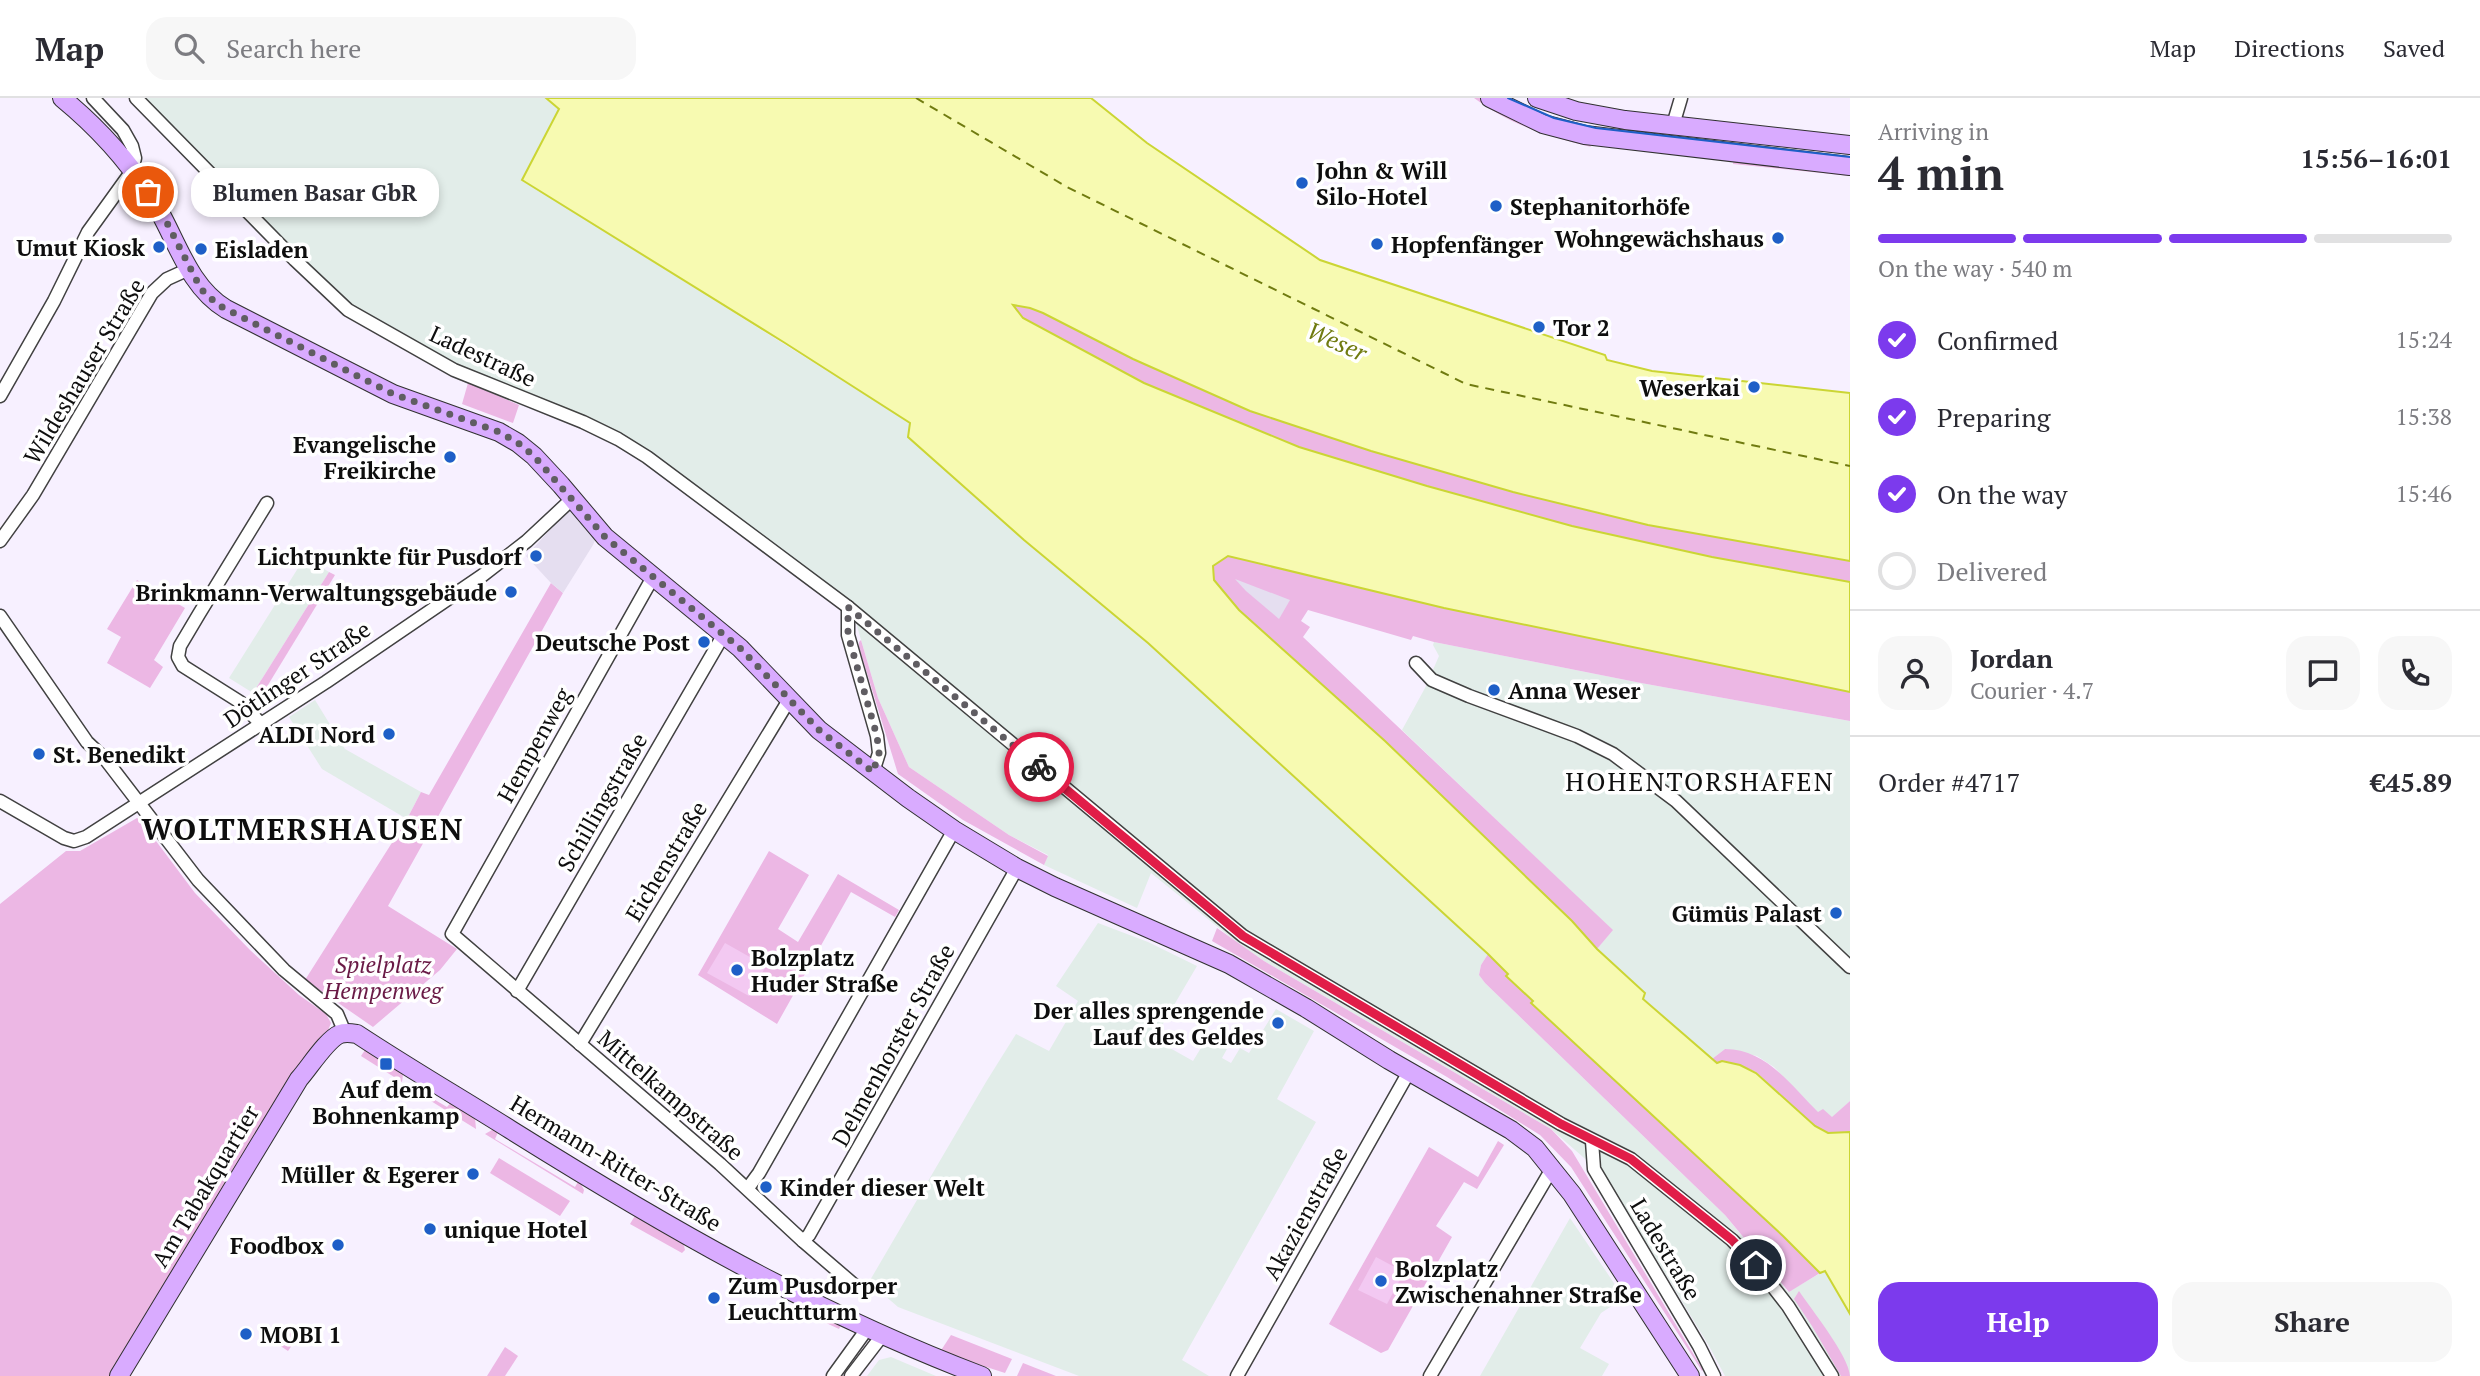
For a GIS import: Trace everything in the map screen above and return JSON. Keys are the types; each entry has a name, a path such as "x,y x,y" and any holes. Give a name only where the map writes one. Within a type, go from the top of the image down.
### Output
{"street":[{"path":"62,98 91,122 131,170 165,219 201,289 226,309 393,394 499,432 518,443 534,456 573,498 605,537 758,664 819,730 908,799 1017,868 1229,964 1511,1130 1535,1148 1553,1167 1572,1194 1690,1376"},
{"path":"0,396 54,301 88,232 131,170 135,158 123,130 93,98"},
{"name":"Ladestraße","path":"136,98 295,260 348,310 454,370 583,422 647,457 848,607 1243,936 1591,1141 1631,1159 1732,1240 1756,1265 1788,1307 1832,1376"},
{"path":"1490,98 1543,124 1585,135 1850,166"},
{"path":"1537,98 1576,111 1850,145"},
{"path":"1673,125 1681,98"},
{"name":"Wildeshauser Straße","path":"0,541 33,495 152,293 167,279 189,269"},
{"name":"Dötlinger Straße","path":"0,801 74,841 86,837 140,804 483,575 527,541 573,498"},
{"path":"261,724 240,702 183,666 178,657 180,646 267,503"},
{"name":"Hempenweg","path":"452,934 653,577"},
{"path":"848,607 848,635 877,736 879,753 873,772"},
{"path":"0,616 86,742 106,760 198,880 284,970 337,1014 345,1033"},
{"name":"Schillingstraße","path":"517,991 724,634"},
{"path":"1416,663 1432,680 1577,736 1613,754 1676,801 1850,967"},
{"name":"Eichenstraße","path":"580,1044 789,700"},
{"path":"748,1188 954,830"},
{"name":"Delmenhorster Straße","path":"803,1241 809,1235 1017,868"},
{"name":"Mittelkampstraße","path":"452,934 748,1188 803,1241 860,1290"},
{"name":"Hermann-Ritter-Straße","path":"345,1033 357,1034 594,1181 776,1285 874,1333 982,1376"},
{"name":"Am Tabakquartier","path":"119,1376 299,1079 338,1034 345,1033"},
{"name":"Akazienstraße","path":"1237,1376 1410,1070"},
{"name":"Ladestraße","path":"1591,1141 1594,1170 1699,1346 1714,1376"},
{"path":"1430,1376 1553,1167"},
{"path":"833,1376 874,1333"},
{"path":"851,1376 874,1333"}],"shaded area":[{"path":"131,98 546,98 559,108 522,180 910,423 908,437 1024,540 1148,643 1488,954 1481,965 1479,975 1485,983 1725,1215 1788,1292 1824,1271 1850,1314 1850,1376 1725,1376 1607,1178 1551,1129 1264,961 1151,873 1137,908 1044,865 1048,855 1009,835 909,767 878,698 854,616 617,441 453,371 346,311"},
{"path":"571,507 598,533 563,593 526,556"},
{"path":"305,557 329,572 253,693 229,678"},
{"path":"1235,579 1290,600 1279,619 1246,591"},
{"path":"1434,642 1850,721 1850,1101 1832,1118 1818,1113 1774,1067 1757,1056 1725,1049 1712,1059 1643,998 1645,993 1597,949 1612,930 1402,730 1439,656"},
{"path":"315,700 345,749 421,792 407,819 322,769 289,717"},
{"path":"1098,923 1148,942 1197,966 1154,1039 1193,1061 1207,1038 1227,1049 1222,1058 1231,1063 1240,1048 1249,1053 1276,1009 1314,1031 1277,1099 1316,1122 1182,1360 1209,1376 1079,1376 898,1307 869,1282 1016,1034 1049,1051 1078,1001 1056,986"},
{"name":"Bolzplatz Huder Straße","path":"725,943 766,966 749,996 707,973"},
{"path":"1570,1218 1624,1298 1601,1313 1580,1348 1609,1364 1602,1376 1480,1376"},
{"name":"Bolzplatz Zwischenahner Straße","path":"1376,1257 1404,1272 1387,1304 1358,1290"},
{"path":"891,1357 936,1376 867,1376 879,1360"}],"green space":[{"path":"1474,98 1482,98 1587,140 1591,147 1501,116"},
{"path":"1734,157 1850,170 1850,176 1733,164"},
{"path":"1012,304 1043,313 1133,359 1250,411 1371,451 1513,492 1648,525 1850,561 1850,582 1712,557 1572,526 1299,447 1144,383 1023,318"},
{"path":"468,383 519,405 513,423 462,404"},
{"path":"1228,556 1444,608 1850,692 1850,721 1641,683 1413,636 1411,640 1308,610 1301,621 1310,627 1303,637 1613,930 1597,949 1572,921 1385,741 1239,610 1214,580 1213,566"},
{"path":"329,572 335,575 257,703 250,698"},
{"path":"137,580 185,608 154,660 163,667 150,688 107,663 121,637 107,629"},
{"name":"Spielplatz Hempenweg","path":"551,583 563,593 388,906 457,949 440,970 373,1027 305,980 407,819 421,792 429,795"},
{"path":"861,640 878,698 909,767 1009,835 1048,856 1044,865 963,820 898,774 859,647"},
{"path":"137,818 195,893 250,950 299,995 326,1014 331,1023 111,1376 0,1376 0,904 66,851 80,851"},
{"path":"769,851 809,875 778,929 798,942 838,874 899,910 895,917 851,892 777,1024 698,975"},
{"path":"1217,928 1264,961 1551,1129 1572,1151 1703,1370 1571,1167 1540,1135 1447,1077 1212,941"},
{"path":"1488,954 1509,974 1507,977 1533,1001 1532,1004 1820,1273 1789,1292 1725,1215 1485,983 1479,975 1481,965"},
{"path":"367,1047 400,1070 403,1075 402,1082 361,1056"},
{"path":"1725,1049 1753,1055 1777,1070 1818,1112 1823,1109 1832,1117 1850,1101 1850,1132 1828,1134 1815,1126 1756,1072 1740,1065 1722,1061 1717,1063 1712,1059"},
{"path":"416,1084 425,1085 420,1091 447,1107 452,1101 475,1118 476,1129 410,1088"},
{"path":"499,1130 495,1139 575,1187 579,1180 583,1194 485,1134"},
{"path":"1498,1141 1504,1145 1477,1189 1464,1182 1436,1226 1452,1237 1388,1350 1381,1353 1329,1324 1429,1147 1478,1177"},
{"path":"499,1158 570,1201 560,1216 490,1173"},
{"path":"636,1214 683,1242 685,1250 682,1253 630,1224"},
{"path":"1799,1291 1837,1345 1850,1376 1841,1376 1794,1299"},
{"path":"795,1301 842,1323 839,1329 792,1307"},
{"path":"289,1329 299,1335 288,1351 279,1345"},
{"path":"951,1335 1012,1359 1005,1373 940,1352"},
{"path":"505,1347 518,1356 505,1376 487,1376"},
{"path":"1023,1363 1056,1376 1017,1376"}],"water":[{"name":"Weser","path":"546,98 1091,98 1147,143 1320,260 1605,355 1607,360 1652,371 1850,393 1850,561 1648,525 1513,492 1371,451 1250,411 1133,359 1043,313 1013,305 1023,318 1144,383 1299,447 1572,526 1712,557 1850,582 1850,692 1444,608 1228,556 1213,566 1214,580 1239,610 1385,741 1572,921 1597,949 1645,993 1643,999 1717,1063 1722,1061 1740,1065 1756,1073 1815,1126 1828,1133 1850,1132 1850,1314 1825,1271 1820,1273 1531,1003 1533,1001 1506,976 1508,974 1488,954 1148,643 1024,540 908,437 910,423 522,180 559,109"}],"ferry route":[{"path":"916,98 1067,187 1466,384 1850,466"}],"tram line":[{"path":"1508,98 1554,118 1596,128 1850,157"}],"way so far":[{"path":"148,192 201,289 218,305 393,394 499,432 518,443 534,456 573,498 605,537 740,648 819,730 873,772 879,753 877,736 848,635 848,607 1039,767"}],"place":[{"name":"John & Will Silo-Hotel","path":"1302,183"},
{"name":"Blumen Basar GbR","path":"148,192"},
{"name":"Stephanitorhöfe","path":"1496,206"},
{"name":"Wohngewächshaus","path":"1778,238"},
{"name":"Hopfenfänger","path":"1377,244"},
{"name":"Umut Kiosk","path":"159,247"},
{"name":"Eisladen","path":"201,249"},
{"name":"Tor 2","path":"1539,327"},
{"name":"Weserkai","path":"1754,387"},
{"name":"Evangelische Freikirche","path":"450,457"},
{"name":"Lichtpunkte für Pusdorf","path":"536,556"},
{"name":"Brinkmann-Verwaltungsgebäude","path":"511,592"},
{"name":"Deutsche Post","path":"704,642"},
{"name":"Anna Weser","path":"1494,690"},
{"name":"ALDI Nord","path":"389,734"},
{"name":"St. Benedikt","path":"39,754"},
{"name":"Gümüs Palast","path":"1836,913"},
{"name":"Bolzplatz Huder Straße","path":"737,970"},
{"name":"Der alles sprengende Lauf des Geldes","path":"1278,1023"},
{"name":"Auf dem Bohnenkamp","path":"386,1064"},
{"name":"Müller & Egerer","path":"473,1174"},
{"name":"Kinder dieser Welt","path":"766,1187"},
{"name":"unique Hotel","path":"430,1229"},
{"name":"Foodbox","path":"338,1245"},
{"name":"Bolzplatz Zwischenahner Straße","path":"1381,1281"},
{"name":"Zum Pusdorper Leuchtturm","path":"714,1298"},
{"name":"MOBI 1","path":"246,1334"}],"district":[{"name":"HOHENTORSHAFEN","path":"1700,781"},
{"name":"WOLTMERSHAUSEN","path":"303,829"}],"route":[{"path":"1039,767 1243,936 1561,1124 1631,1159 1732,1240 1756,1265"}]}
